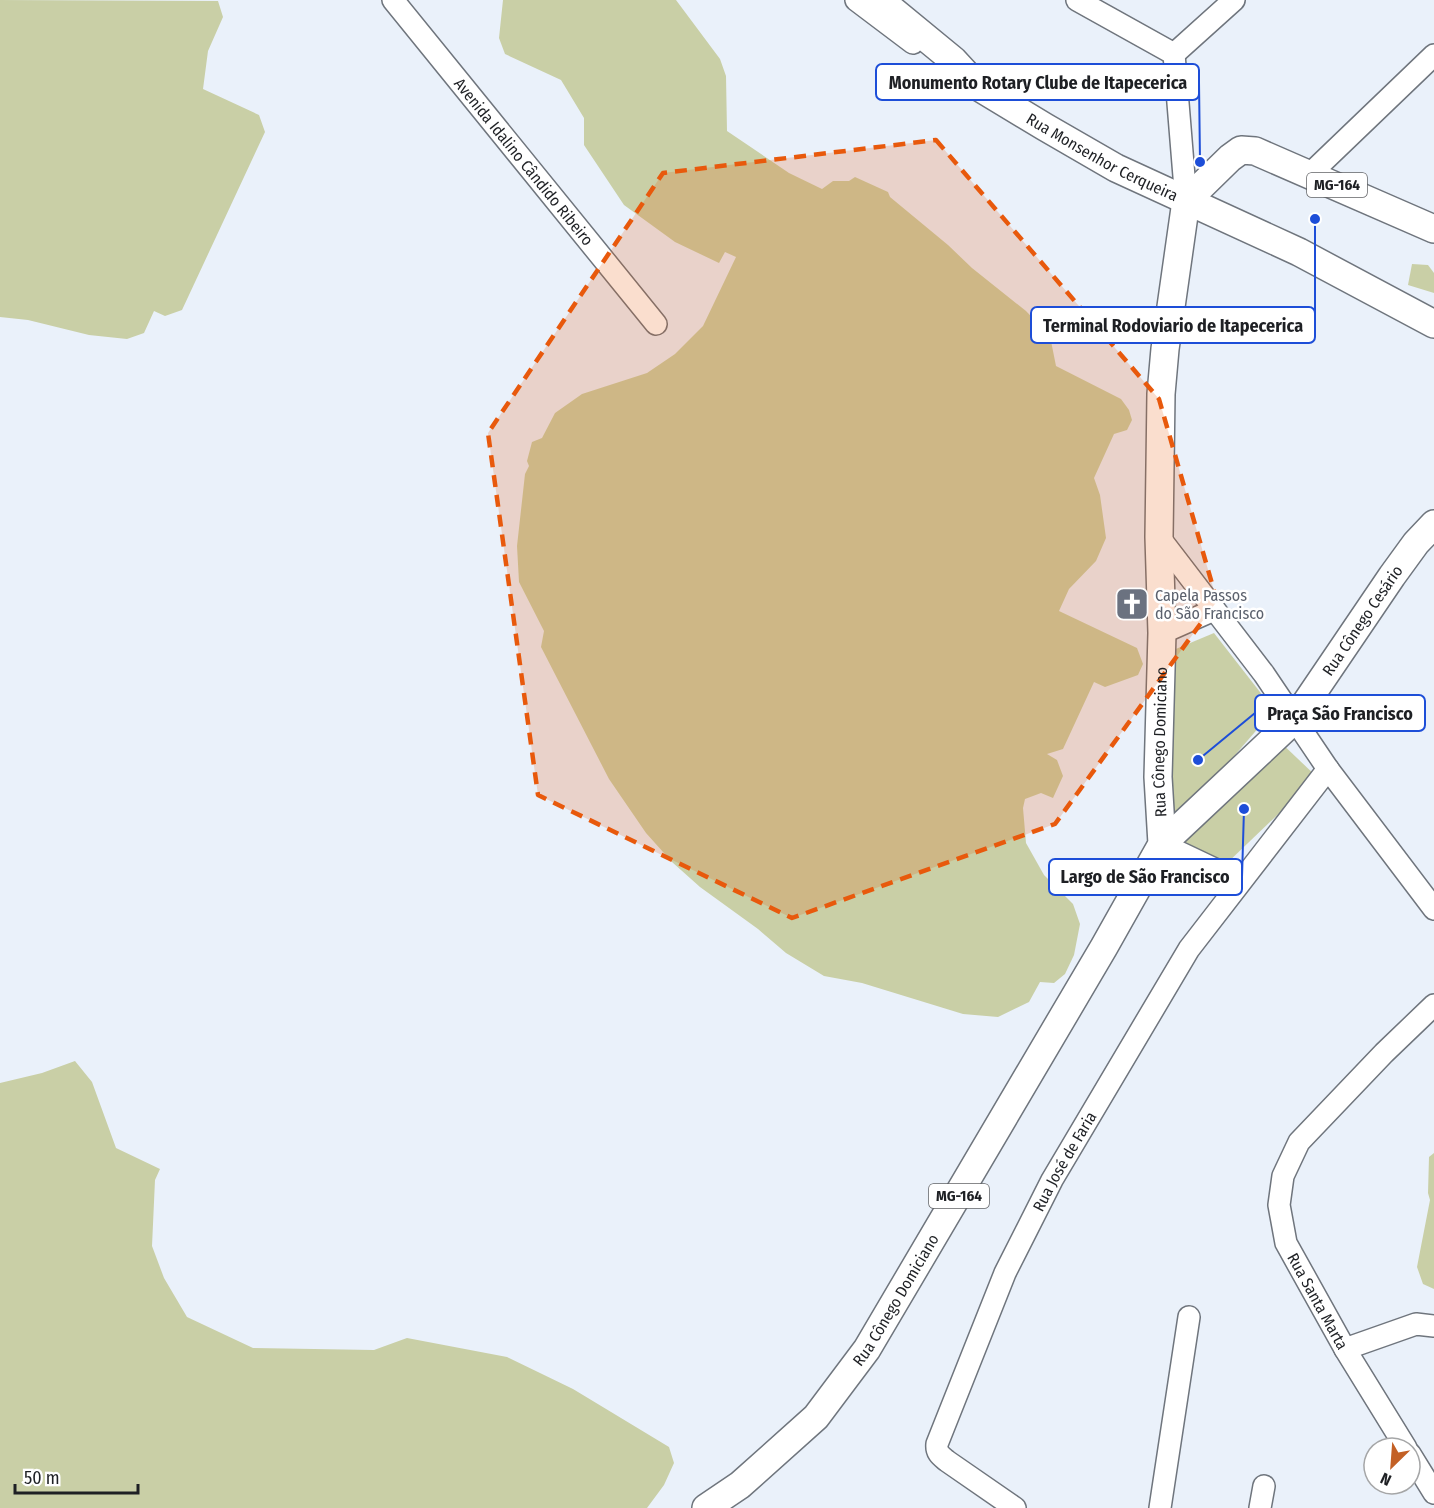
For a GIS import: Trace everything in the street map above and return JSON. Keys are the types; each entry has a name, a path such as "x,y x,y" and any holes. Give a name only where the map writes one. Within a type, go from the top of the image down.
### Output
{"main road":[{"name":"Rua Monsenhor Cerqueira","path":"880,0 953,60 977,86 1116,168 1299,252 1434,324"},
{"name":"MG-164","path":"1186,201 1241,150 1255,151 1432,230"},
{"name":"Rua Cônego Domiciano","path":"706,1508 740,1485 816,1417 867,1349 1162,844 1158,777 1162,633 1159,537 1161,393 1186,201"},
{"name":"Rua Cônego Cesário","path":"1295,719 1392,576 1416,543 1434,524"},
{"name":"MG-164","path":"1162,844 1295,719"}],"street":[{"name":"Avenida Idalino Cândido Ribeiro","path":"393,0 656,324"},
{"path":"856,0 933,58 977,86"},
{"path":"1077,0 1174,54 1234,0"},
{"name":"Rua Cônego Domiciano","path":"1174,54 1186,201"},
{"path":"1310,174 1434,55"},
{"path":"1159,537 1264,674 1328,769 1434,909"},
{"path":"1162,633 1214,610"},
{"path":"1162,844 1240,881 1328,769"},
{"name":"Rua José de Faria","path":"1015,1508 939,1455 937,1444 1005,1273 1052,1180 1188,949 1240,881"},
{"name":"Rua Santa Marta","path":"1399,1436 1345,1349 1286,1243 1279,1205 1283,1176 1299,1142 1384,1053 1434,1005"},
{"path":"1160,1508 1189,1317"},
{"path":"1345,1349 1416,1324 1434,1326"},
{"path":"1422,1474 1434,1493"},
{"path":"1260,1508 1264,1486"}],"highlighted area":[{"path":"936,140 1159,399 1217,601 1055,824 792,918 538,795 488,433 663,173"}],"green space":[{"path":"0,0 218,1 223,17 208,51 203,89 259,115 265,132 182,310 165,316 154,311 144,333 127,339 89,335 28,320 0,317"},
{"path":"503,0 676,0 720,59 726,76 727,131 789,173 822,189 833,181 849,181 855,177 888,192 890,197 972,268 1026,311 1050,336 1056,366 1121,399 1129,410 1132,420 1127,430 1114,434 1094,478 1100,495 1106,538 1096,561 1069,589 1059,611 1137,648 1143,664 1138,675 1105,687 1094,682 1063,749 1047,754 1057,760 1063,776 1053,798 1041,793 1025,799 1023,808 1026,843 1044,875 1073,904 1080,924 1074,955 1065,974 1054,983 1040,982 1029,1002 998,1017 963,1014 862,983 824,976 786,953 758,929 700,887 672,862 646,833 609,779 541,647 544,631 519,582 517,546 525,474 529,466 527,461 532,442 542,438 555,413 582,394 647,373 675,354 703,326 736,257 725,252 719,263 675,242 624,205 584,145 584,118 561,80 505,54 499,38"},
{"path":"1412,264 1428,265 1434,273 1434,293 1408,285"},
{"path":"1214,633 1274,710 1170,830 1171,651"},
{"path":"1277,739 1317,777 1224,866 1170,841"},
{"path":"75,1061 92,1082 116,1148 160,1169 155,1180 152,1246 164,1278 187,1317 253,1348 374,1350 407,1338 507,1357 573,1389 669,1447 674,1463 664,1485 647,1508 0,1508 0,1083 42,1073"},
{"path":"1434,1153 1434,1289 1423,1284 1417,1267 1430,1200 1428,1193 1429,1157"}],"place":[{"name":"Monumento Rotary Clube de Itapecerica","path":"1200,162"},
{"name":"Terminal Rodoviario de Itapecerica","path":"1315,219"},
{"name":"Capela Passos do São Francisco","path":"1132,604"},
{"name":"Praça São Francisco","path":"1198,760"},
{"name":"Largo de São Francisco","path":"1244,809"}]}
